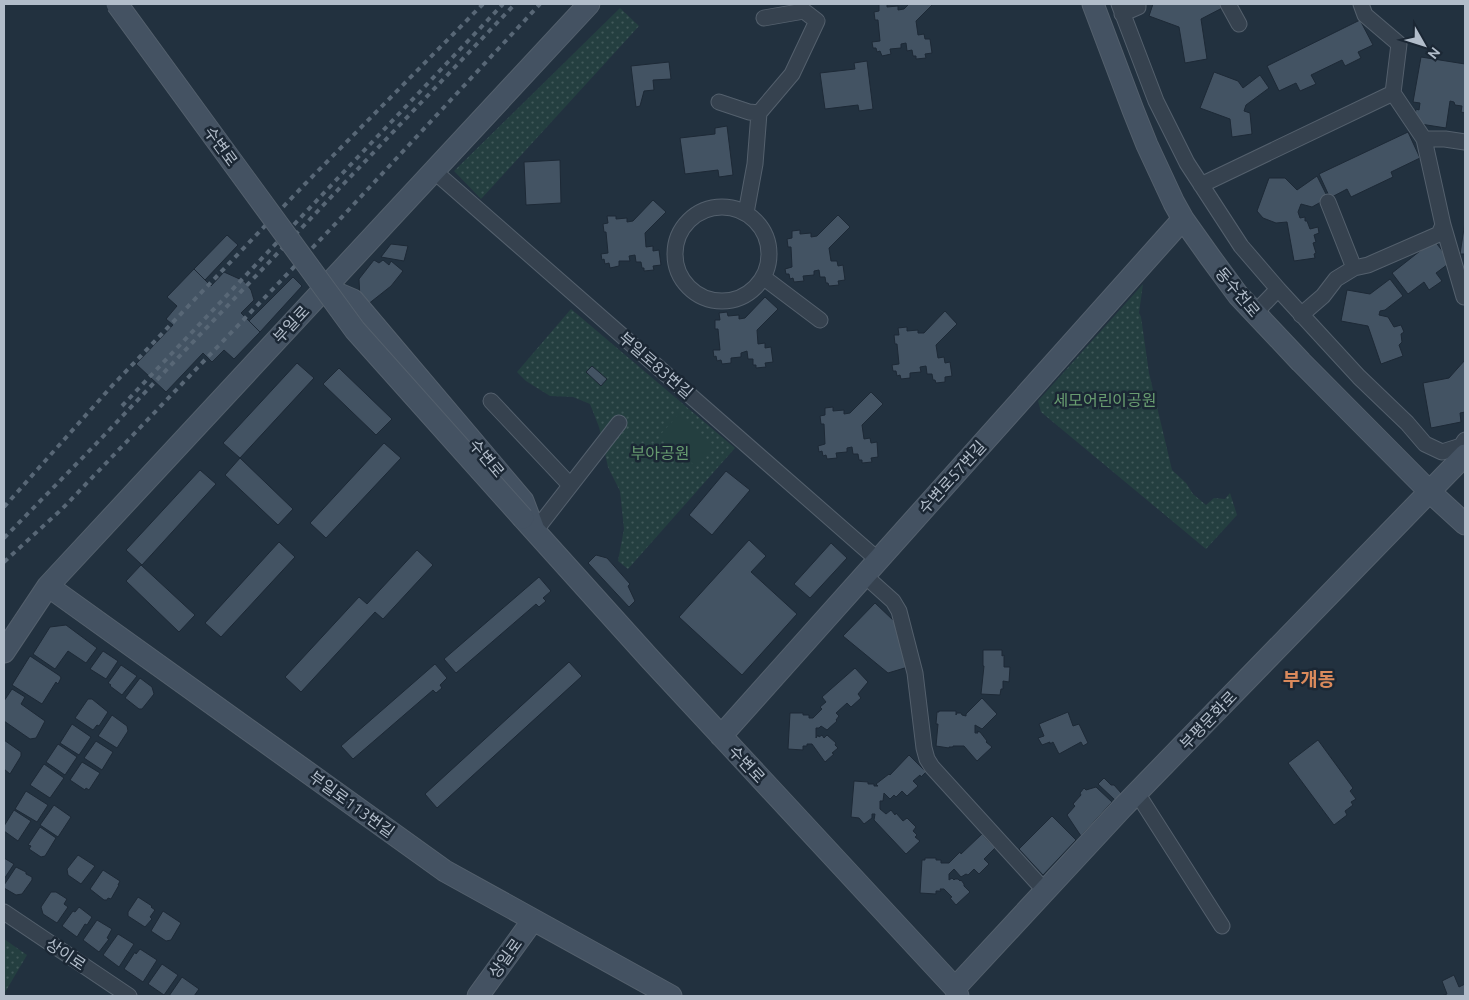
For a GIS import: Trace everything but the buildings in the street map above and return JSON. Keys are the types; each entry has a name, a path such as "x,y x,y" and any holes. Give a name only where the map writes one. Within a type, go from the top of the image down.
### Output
{"street":[{"name":"수변로","path":"117,4 355,330 721,736 957,992"},
{"name":"부일로","path":"4,652 48,586 588,4"},
{"name":"동수천로","path":"1093,4 1132,110 1183,219 1238,294 1255,313 1430,492 1465,524"},
{"path":"1138,4 1138,6 1121,9 1156,101 1186,162 1241,246 1301,315 1359,377 1407,423 1425,444 1442,452 1461,446 1465,440"},
{"path":"1228,4 1239,24"},
{"path":"1361,4 1365,14 1399,44 1393,93 1424,139 1443,225 1464,297"},
{"path":"746,213 754,164 759,113 792,74 817,21 804,11 764,18"},
{"path":"1201,186 1393,93"},
{"path":"719,102 759,113"},
{"path":"1424,139 1465,142"},
{"name":"부일로83번길","path":"434,170 878,560"},
{"path":"1328,202 1354,268"},
{"path":"715,206 731,207 746,213 757,222 765,235 769,249 768,263 763,277 752,289 739,298 723,301 707,299 693,292 682,280 676,266 674,250 678,234 687,221 700,211 715,206"},
{"name":"수변로57번길","path":"721,736 1183,219"},
{"path":"1301,315 1323,296 1336,278 1354,268 1368,265 1439,234 1443,225"},
{"path":"763,277 820,320"},
{"name":"수변로","path":"325,288 333,316 520,525 529,524"},
{"path":"1255,313 1278,289"},
{"path":"491,400 570,485"},
{"path":"529,524 570,485 619,423"},
{"name":"부평문화로","path":"957,992 1045,891 1136,793 1465,455"},
{"path":"864,576 892,601 899,611 915,673 924,748 927,758 932,766 1045,891"},
{"name":"부일로113번길","path":"48,586 445,871 671,996"},
{"path":"1136,793 1222,926"},
{"name":"상이로","path":"4,912 129,996"},
{"name":"상일로","path":"478,996 533,920"}],"green space":[{"path":"620,8 639,26 481,199 454,171"},
{"name":"세모어린이공원","path":"1143,284 1139,313 1149,373 1172,470 1186,483 1193,494 1206,505 1214,498 1225,499 1230,493 1237,515 1206,549 1041,412 1038,401"},
{"name":"부아공원","path":"571,309 735,448 628,569 618,561 624,529 620,491 608,467 599,427 590,404 573,397 550,396 526,381 517,372"},
{"path":"679,414 715,447 696,467 661,434"},
{"path":"4,939 27,955 4,994"}],"railway":[{"path":"4,507 111,387 305,184 483,4"},
{"path":"122,406 503,4"},
{"path":"4,538 515,4"},
{"path":"4,562 63,508 341,218 540,4"}],"district":[{"name":"부개동","path":"1309,679"}]}
